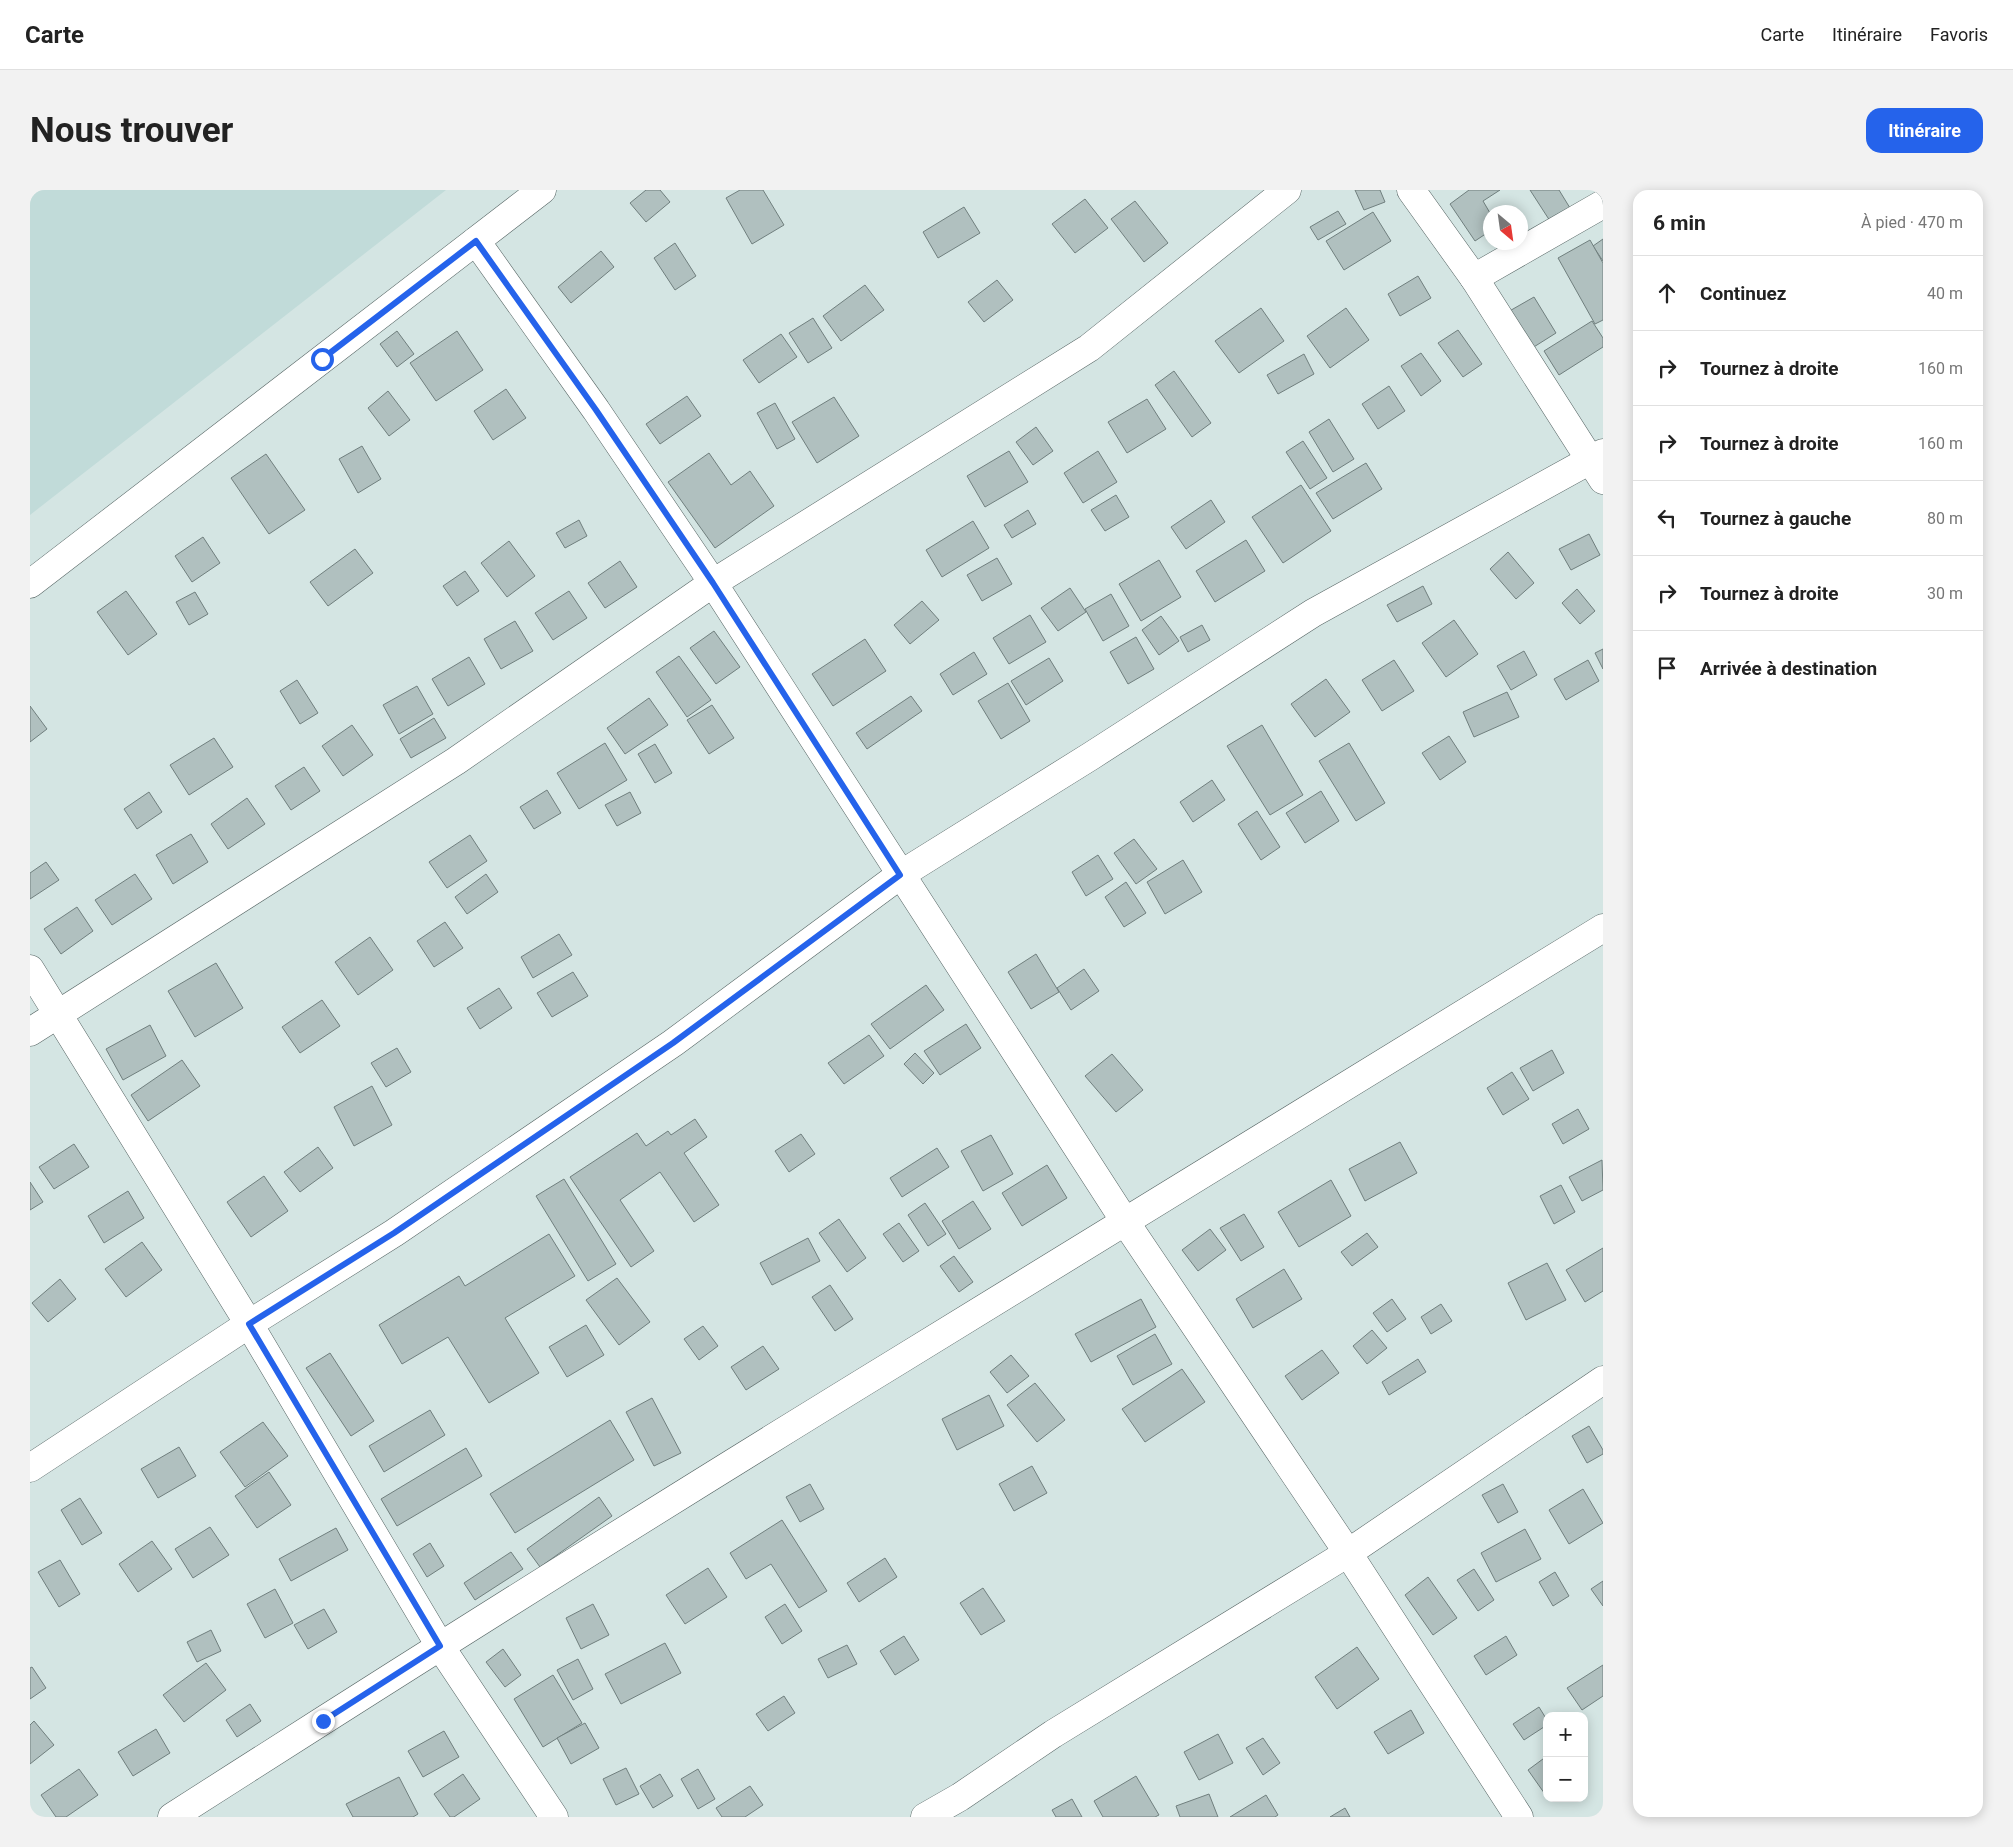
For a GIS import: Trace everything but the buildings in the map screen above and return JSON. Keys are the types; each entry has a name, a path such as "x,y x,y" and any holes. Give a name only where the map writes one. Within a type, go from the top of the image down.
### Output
{"street":[{"path":"30,584 542,190"},
{"path":"30,1032 456,761 713,583 1089,348 1287,190"},
{"path":"30,1468 249,1324 394,1233 664,1048 900,875 1091,756 1313,613 1599,464 1474,278 1411,190"},
{"path":"1474,278 1603,204"},
{"path":"476,241 596,410 713,583 1126,1224 1348,1553 1519,1817"},
{"path":"172,1817 440,1646 902,1359 1126,1224 1603,928"},
{"path":"30,970 249,1324 440,1646 554,1817"},
{"path":"925,1817 960,1797 1053,1734 1348,1553 1603,1380"}],"shaded area":[{"path":"30,190 446,190 30,515"}],"route":[{"path":"322,359 476,241 596,410 713,583 900,875 673,1043 394,1233 249,1324 440,1646 323,1721"}]}
